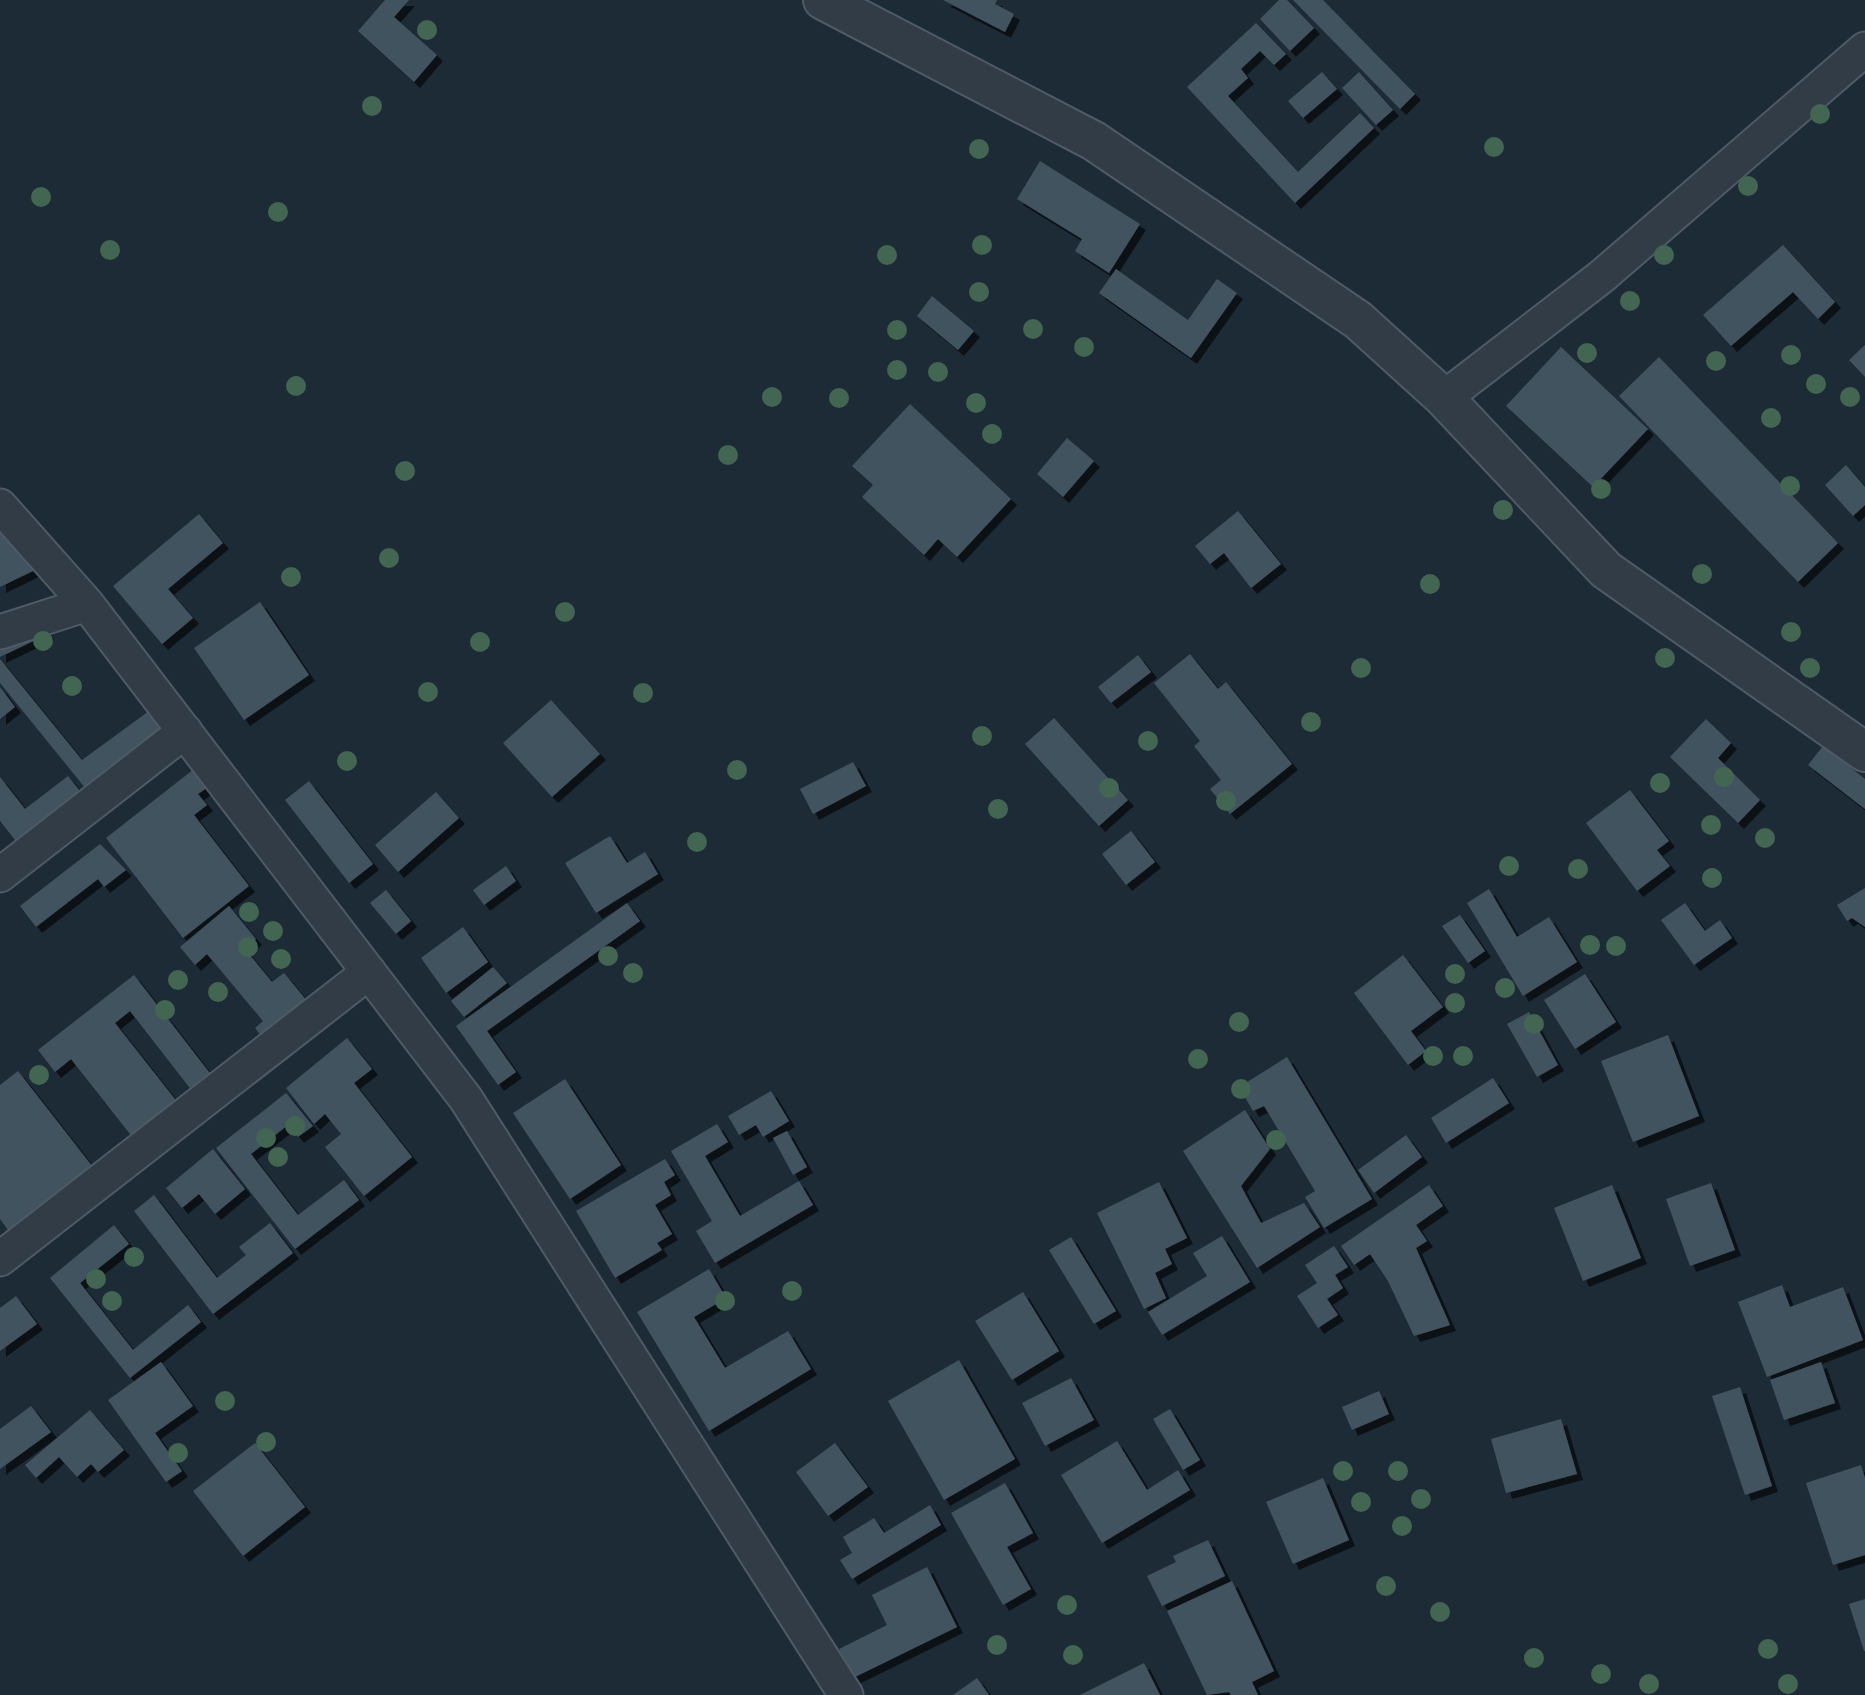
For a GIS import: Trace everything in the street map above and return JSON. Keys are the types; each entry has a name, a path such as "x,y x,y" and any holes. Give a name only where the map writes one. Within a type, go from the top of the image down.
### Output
{"street":[{"path":"823,0 1094,141 1358,320 1444,398 1606,570 1865,752"},
{"path":"1444,398 1601,277 1865,49"},
{"path":"0,506 87,604 466,1099 846,1695"},
{"path":"0,632 87,604"},
{"path":"0,875 186,731"},
{"path":"0,1259 369,972"}],"building":[{"path":"385,0 409,0 394,17 437,55 414,82 358,31"},
{"path":"943,0 997,0 995,4 1014,14 1005,32"},
{"path":"1279,0 1287,0 1314,28 1290,51 1260,19"},
{"path":"1293,0 1323,0 1415,94 1400,109"},
{"path":"1256,23 1286,54 1274,65 1260,51 1241,69 1248,78 1228,96 1298,172 1360,113 1374,128 1295,203 1187,87"},
{"path":"1322,72 1337,89 1303,118 1288,101"},
{"path":"1359,72 1393,110 1376,125 1342,88"},
{"path":"1040,161 1140,224 1109,273 1075,251 1082,239 1017,199"},
{"path":"1783,245 1835,302 1818,319 1793,292 1731,346 1703,315"},
{"path":"1116,269 1188,320 1217,279 1237,293 1191,358 1099,293"},
{"path":"932,296 974,331 958,350 917,316"},
{"path":"1865,345 1865,377 1849,360"},
{"path":"1561,347 1648,429 1593,487 1506,406"},
{"path":"1659,357 1838,543 1798,582 1619,396"},
{"path":"910,404 1011,499 957,557 938,539 924,555 862,497 873,485 852,466"},
{"path":"1067,438 1094,461 1063,497 1037,474"},
{"path":"1846,465 1865,487 1865,505 1853,516 1825,485"},
{"path":"1238,511 1281,564 1251,588 1224,553 1210,564 1195,546"},
{"path":"199,514 223,543 168,589 193,618 162,644 113,586"},
{"path":"0,522 39,568 0,587"},
{"path":"260,602 309,675 244,720 194,648"},
{"path":"41,620 48,634 0,657 0,639"},
{"path":"1190,654 1218,689 1226,682 1292,764 1230,814 1210,789 1221,780 1194,746 1200,741 1154,683"},
{"path":"1138,655 1151,672 1111,703 1098,687"},
{"path":"0,659 82,760 153,708 169,728 86,789 0,683"},
{"path":"0,687 15,707 0,719"},
{"path":"551,700 600,754 552,797 503,743"},
{"path":"1054,718 1128,800 1099,826 1025,744"},
{"path":"1706,719 1731,743 1718,758 1760,800 1738,823 1670,757"},
{"path":"1823,746 1865,779 1865,809 1808,765"},
{"path":"853,762 866,786 813,814 800,789"},
{"path":"194,769 208,787 198,794 207,805 194,815 249,886 183,938 106,838"},
{"path":"68,776 83,795 19,845 0,821 0,777 25,809"},
{"path":"309,781 373,864 349,883 285,800"},
{"path":"1630,790 1669,841 1657,850 1670,866 1637,891 1586,823"},
{"path":"436,792 459,818 398,872 375,845"},
{"path":"1131,831 1155,862 1126,885 1102,854"},
{"path":"610,836 627,863 645,852 658,874 596,913 565,863"},
{"path":"100,844 126,870 104,887 98,879 36,927 20,906"},
{"path":"506,866 516,881 484,905 473,890"},
{"path":"1865,888 1865,927 1852,918 1847,921 1837,905"},
{"path":"1489,889 1517,937 1549,917 1577,962 1523,996 1467,903"},
{"path":"386,890 411,921 396,934 370,903"},
{"path":"627,903 640,921 487,1031 516,1072 498,1085 456,1026"},
{"path":"1685,903 1705,931 1720,920 1732,938 1694,965 1661,920"},
{"path":"229,906 256,939 245,949 272,982 284,973 312,1007 268,1044 255,1028 263,1021 207,954 195,965 180,947"},
{"path":"1460,915 1485,951 1468,963 1442,926"},
{"path":"463,927 488,962 446,993 421,958"},
{"path":"1403,955 1443,1007 1411,1031 1426,1051 1408,1065 1354,993"},
{"path":"493,967 507,983 464,1017 451,1001"},
{"path":"1585,974 1616,1022 1575,1049 1544,1000"},
{"path":"134,975 216,1081 196,1096 130,1011 115,1023 182,1108 137,1143 71,1059 55,1072 38,1050"},
{"path":"1529,1012 1558,1065 1537,1077 1507,1024"},
{"path":"1668,1035 1699,1116 1633,1142 1601,1061"},
{"path":"347,1038 372,1069 354,1083 412,1157 364,1196 325,1147 341,1134 325,1114 314,1124 286,1088"},
{"path":"1287,1057 1372,1199 1324,1228 1305,1197 1315,1191 1264,1106 1253,1111 1239,1087"},
{"path":"18,1071 96,1171 13,1237 0,1219 0,1085"},
{"path":"1493,1078 1509,1103 1446,1143 1431,1118"},
{"path":"565,1079 621,1165 570,1199 513,1113"},
{"path":"771,1091 789,1121 763,1137 756,1125 739,1135 728,1116"},
{"path":"286,1093 313,1126 298,1137 288,1125 251,1154 298,1215 344,1180 359,1200 295,1249 216,1148"},
{"path":"1245,1110 1270,1149 1241,1186 1261,1223 1304,1203 1320,1227 1257,1268 1183,1151"},
{"path":"717,1124 728,1142 705,1156 740,1216 799,1181 813,1205 715,1263 696,1231 712,1221 671,1151"},
{"path":"787,1131 807,1167 793,1175 773,1138"},
{"path":"1406,1135 1422,1157 1374,1193 1358,1170"},
{"path":"213,1149 245,1189 215,1214 199,1194 182,1208 166,1188"},
{"path":"665,1159 675,1175 664,1182 671,1195 655,1205 672,1234 657,1243 662,1250 615,1278 576,1211"},
{"path":"1159,1182 1187,1238 1165,1249 1172,1264 1155,1273 1166,1298 1144,1309 1097,1213"},
{"path":"1711,1183 1735,1250 1690,1266 1666,1199"},
{"path":"1429,1185 1443,1206 1416,1225 1427,1241 1416,1248 1450,1325 1414,1336 1388,1281 1370,1254 1354,1265 1341,1246"},
{"path":"1612,1185 1641,1258 1583,1281 1554,1208"},
{"path":"154,1195 217,1278 246,1255 239,1247 270,1223 293,1253 213,1314 134,1211"},
{"path":"114,1225 129,1244 80,1283 133,1350 188,1305 201,1322 130,1378 50,1278"},
{"path":"1222,1236 1250,1282 1162,1335 1148,1312 1207,1276 1193,1253"},
{"path":"1071,1237 1116,1311 1094,1324 1049,1250"},
{"path":"1334,1246 1348,1267 1335,1275 1343,1288 1327,1299 1338,1315 1318,1328 1297,1296 1317,1283 1305,1265"},
{"path":"709,1269 726,1298 694,1317 725,1368 788,1331 811,1369 709,1431 637,1312"},
{"path":"1782,1285 1790,1307 1843,1287 1863,1340 1767,1377 1738,1302"},
{"path":"1023,1292 1059,1351 1012,1380 975,1321"},
{"path":"16,1296 37,1324 0,1351 0,1308"},
{"path":"959,1360 1015,1459 944,1500 888,1401"},
{"path":"161,1362 193,1406 155,1433 182,1471 166,1482 108,1400"},
{"path":"1821,1362 1835,1403 1784,1420 1770,1380"},
{"path":"1071,1378 1094,1420 1045,1446 1022,1403"},
{"path":"1740,1387 1772,1486 1745,1495 1712,1396"},
{"path":"1379,1391 1389,1414 1352,1430 1342,1407"},
{"path":"31,1406 51,1432 0,1469 0,1429"},
{"path":"1170,1409 1200,1460 1183,1470 1153,1419"},
{"path":"90,1410 124,1450 98,1472 91,1464 77,1477 59,1457 36,1478 25,1465"},
{"path":"1561,1419 1577,1474 1506,1493 1491,1439"},
{"path":"1117,1441 1147,1490 1178,1470 1190,1490 1102,1543 1061,1475"},
{"path":"255,1443 305,1507 243,1556 193,1491"},
{"path":"835,1443 868,1487 828,1516 796,1472"},
{"path":"1861,1465 1865,1478 1865,1555 1833,1565 1806,1483"},
{"path":"1323,1478 1349,1540 1293,1564 1266,1502"},
{"path":"1005,1483 1033,1533 1007,1547 1031,1589 1003,1605 951,1513"},
{"path":"930,1505 941,1525 852,1579 840,1560 852,1553 843,1537 874,1518 884,1533"},
{"path":"1208,1540 1225,1576 1162,1606 1147,1576 1176,1562 1173,1556"},
{"path":"927,1567 957,1627 853,1678 839,1649 887,1625 872,1595"},
{"path":"1232,1581 1274,1671 1252,1682 1258,1695 1231,1695 1229,1692 1207,1695 1167,1611"},
{"path":"1865,1599 1865,1651 1864,1651 1849,1604"},
{"path":"1144,1663 1160,1695 1080,1695"},
{"path":"977,1678 989,1695 953,1695"}]}
